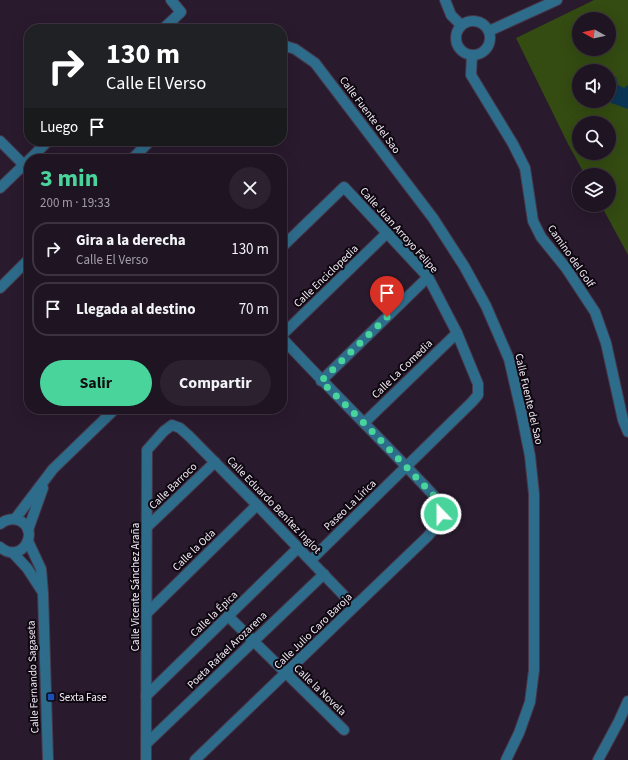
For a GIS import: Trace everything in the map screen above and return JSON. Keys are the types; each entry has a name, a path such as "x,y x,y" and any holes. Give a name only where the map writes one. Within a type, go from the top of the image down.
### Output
{"street":[{"path":"168,24 181,12 170,0"},
{"path":"445,0 451,15 461,25"},
{"path":"489,31 557,0"},
{"path":"467,21 480,21 489,31 489,45 479,54 466,54 458,46 456,35 461,25 467,21"},
{"name":"Calle Fuente del Sao","path":"287,47 294,49 315,62 433,218 464,266 486,306 508,359 530,456 534,494 534,670 530,702 519,733 506,760"},
{"name":"Camino del Golf","path":"472,55 471,75 513,144 525,168 533,221 541,237 566,268 595,312 606,343 623,420 628,432"},
{"path":"0,141 24,158"},
{"path":"35,154 43,146"},
{"path":"137,154 145,146"},
{"path":"0,188 24,165"},
{"name":"Calle Juan Arroyo Felipe","path":"287,242 344,187 428,277 457,333 478,384 478,395 407,467"},
{"name":"Calle Enciclopedia","path":"287,332 387,233"},
{"path":"0,288 24,265"},
{"path":"321,381 428,277"},
{"name":"Calle La Comedia","path":"364,423 457,333"},
{"path":"287,343 321,381 407,467"},
{"path":"14,519 54,470 110,414"},
{"name":"Calle Eduardo Benítez Inglot","path":"172,425 180,428 215,462 354,606"},
{"name":"Calle Vicente Sánchez Araña","path":"146,760 147,450 164,431 172,425"},
{"name":"Calle Barroco","path":"147,527 215,462"},
{"name":"Calle Julio Caro Baroja","path":"195,760 435,528 441,514 438,500 407,467"},
{"name":"Paseo La Lírica","path":"311,560 407,467"},
{"path":"28,530 47,479"},
{"name":"Calle la Oda","path":"147,613 257,505"},
{"path":"1,521 14,519 23,523 28,530 28,541 22,549 13,553"},
{"name":"Calle Fernando Sagaseta","path":"28,541 41,569 48,760"},
{"path":"0,548 13,553 27,568 43,592"},
{"name":"Calle la Épica","path":"146,696 298,548"},
{"name":"Poeta Rafael Arozarena","path":"146,744 324,574"},
{"name":"Calle la Novela","path":"228,616 344,730"},
{"path":"598,760 620,721 628,701"}],"green space":[{"path":"594,0 628,0 628,255 605,212 616,212 616,168 581,168 577,160 616,160 616,116 572,116 572,151 516,38"}],"water":[{"path":"616,77 618,85 624,88 628,85 628,109 616,105"}],"place":[{"name":"Sexta Fase","path":"51,697"}],"route":[{"path":"387,317 321,381 364,423 438,500 441,514"}]}
